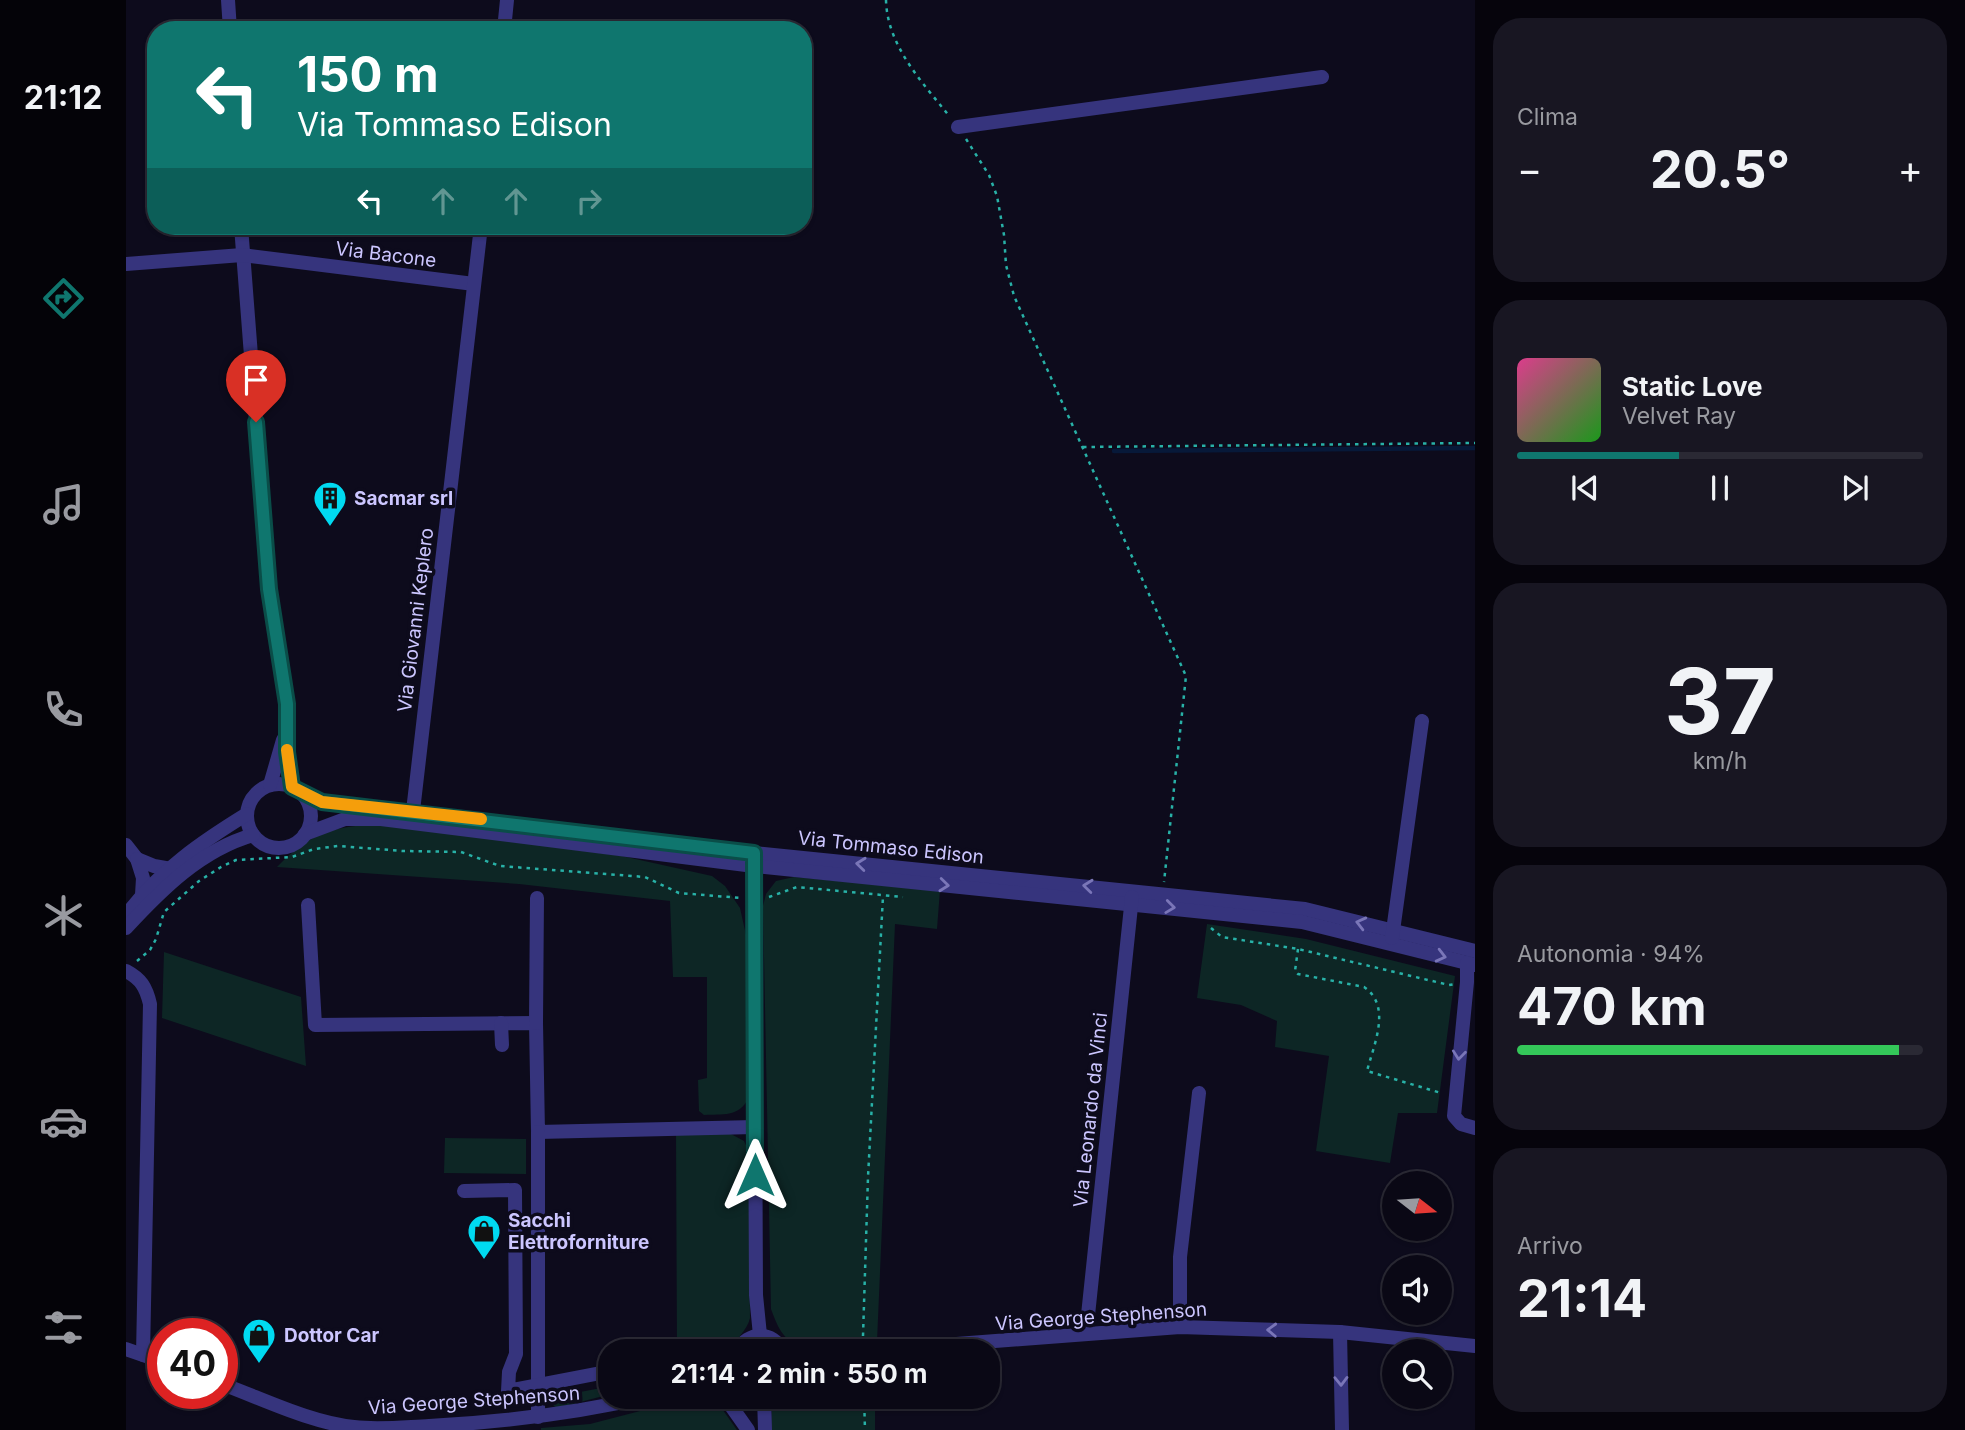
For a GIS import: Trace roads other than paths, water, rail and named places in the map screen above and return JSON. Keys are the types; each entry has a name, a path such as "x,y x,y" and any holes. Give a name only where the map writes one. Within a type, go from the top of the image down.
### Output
{"street":[{"path":"228,0 229,21"},
{"path":"504,21 507,0"},
{"path":"958,127 1322,76"},
{"path":"241,235 269,589 287,704 288,773 310,808 309,826 298,841 280,848 261,842 253,835 248,825 247,814 254,796 270,785 285,785 297,790"},
{"name":"Via Giovanni Keplero","path":"413,811 480,235"},
{"name":"Via Bacone","path":"126,264 242,255 474,284"},
{"path":"1392,937 1422,721"},
{"path":"270,785 286,732"},
{"name":"Via Tommaso Edison","path":"297,790 322,802 413,811 754,860"},
{"path":"126,917 142,895 171,869 209,837 247,814"},
{"name":"Via Tommaso Edison","path":"305,834 345,819 381,820 1132,897 1392,937"},
{"path":"126,928 148,904 201,858 224,845 253,835"},
{"path":"126,845 137,859 143,878 142,895"},
{"path":"137,859 171,869"},
{"path":"754,860 756,1296 760,1335"},
{"name":"Via Tommaso Edison","path":"1132,897 1162,893 1305,909 1472,960"},
{"name":"Via Leonardo da Vinci","path":"1086,1334 1132,897"},
{"path":"537,898 538,1417"},
{"path":"308,905 315,1025 536,1023"},
{"path":"1472,960 1467,982 1470,1000 1454,1097 1454,1116 1461,1124 1475,1128"},
{"path":"130,967 147,989 150,1004 143,1355"},
{"path":"501,1023 502,1045"},
{"path":"1180,1327 1180,1257 1199,1093"},
{"path":"537,1132 755,1127"},
{"path":"464,1191 515,1190 516,1354 509,1372 508,1391 598,1374"},
{"name":"Via George Stephenson","path":"975,1339 1180,1327 1340,1332 1475,1346"},
{"path":"1340,1332 1342,1430"},
{"path":"746,1339 760,1335 774,1339"},
{"path":"126,1349 147,1356"},
{"name":"Via George Stephenson","path":"238,1390 328,1426 402,1427 538,1417 598,1408"},
{"path":"733,1409 748,1430"},
{"path":"764,1409 765,1430"}],"waterway":[{"path":"1114,451 1475,448"}],"place":[{"name":"Sacmar srl","path":"330,528"},
{"name":"Sacchi Elettroforniture","path":"484,1261"},
{"name":"Dottor Car","path":"259,1365"}]}
